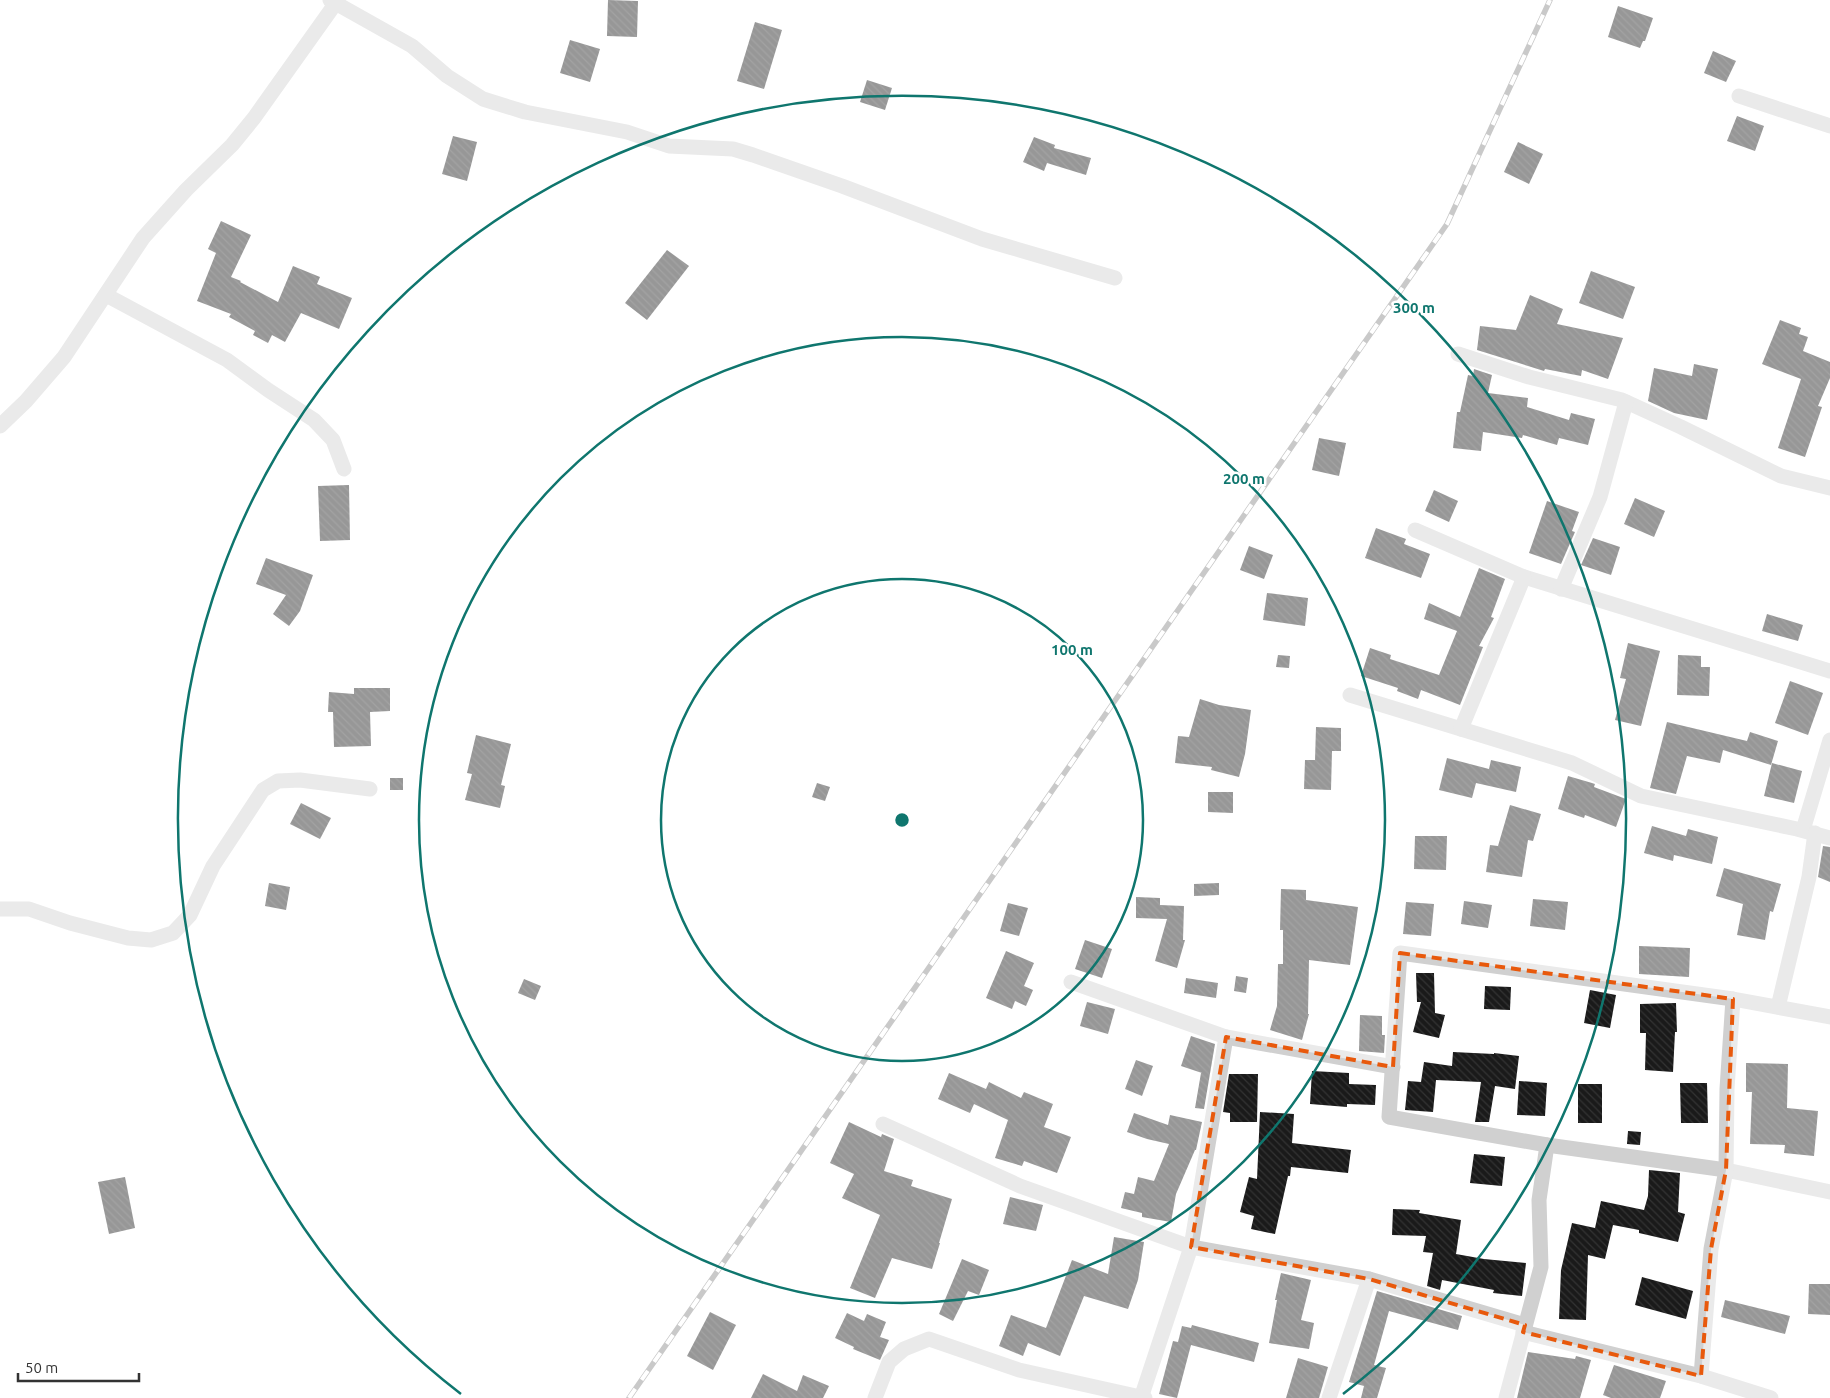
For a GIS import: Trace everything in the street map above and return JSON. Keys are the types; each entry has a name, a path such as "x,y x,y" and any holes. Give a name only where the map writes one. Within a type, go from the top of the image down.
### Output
{"street":[{"path":"0,426 26,401 64,357 144,238 186,190 232,145 254,118 335,1 412,46 447,76 483,99 525,112 627,132 669,146 733,149 842,186 982,240 1115,278"},
{"path":"1739,96 1830,126"},
{"path":"106,295 227,360 314,420 333,440 344,469"},
{"path":"1458,354 1529,378 1626,402 1781,476 1830,488"},
{"path":"1561,589 1600,497 1626,402"},
{"path":"1415,530 1524,577 1830,671"},
{"path":"1461,729 1524,577"},
{"path":"1350,695 1572,763 1641,796 1830,838"},
{"path":"1778,1008 1809,878 1809,832 1830,740"},
{"path":"0,909 30,909 70,923 128,938 152,940 173,933 190,915 213,866 263,790 278,781 300,780 370,789"},
{"path":"1830,1017 1733,999 1400,953 1389,1117 1547,1145 1726,1170 1830,1192"},
{"path":"1071,982 1226,1037 1393,1067"},
{"path":"1701,1376 1711,1249 1726,1170 1727,1089 1733,999"},
{"path":"875,1398 889,1362 904,1349 929,1339 1019,1370 1142,1398 1191,1248 1226,1037"},
{"path":"883,1124 1020,1186 1191,1248 1369,1279 1524,1329 1701,1376 1772,1398"},
{"path":"1506,1398 1541,1267 1539,1200 1547,1145"},
{"path":"1329,1398 1369,1279"}],"highlighted area":[{"path":"1400,953 1733,999 1726,1170 1711,1249 1701,1376 1523,1332 1525,1325 1369,1279 1191,1247 1226,1037 1393,1067"}],"building":[{"path":"608,0 638,1 637,37 607,36"},
{"path":"1618,6 1653,18 1645,41 1643,41 1640,48 1608,37"},
{"path":"755,22 782,30 764,89 737,81"},
{"path":"570,40 600,49 590,82 560,73"},
{"path":"1713,51 1736,61 1726,82 1704,73"},
{"path":"867,80 892,88 885,110 860,102"},
{"path":"1737,116 1764,126 1755,151 1727,141"},
{"path":"453,136 477,142 467,181 442,174"},
{"path":"1034,137 1055,145 1054,148 1091,158 1086,175 1047,163 1044,171 1023,162"},
{"path":"1518,142 1543,154 1529,184 1504,172"},
{"path":"221,221 251,235 231,277 278,302 293,266 320,277 317,284 352,298 339,329 301,313 285,342 272,335 268,343 253,335 255,331 229,317 231,314 197,301 216,253 208,249"},
{"path":"667,250 689,266 647,320 625,303"},
{"path":"1591,271 1635,287 1623,319 1579,303"},
{"path":"1530,295 1563,309 1557,324 1623,338 1608,379 1582,370 1581,376 1545,369 1544,371 1477,350 1480,326 1516,330"},
{"path":"1780,320 1801,328 1799,334 1808,337 1803,351 1830,362 1830,378 1818,406 1822,407 1805,457 1778,448 1801,379 1762,364"},
{"path":"1694,364 1718,369 1707,420 1674,413 1648,401 1654,368 1692,376"},
{"path":"1474,369 1492,375 1488,393 1528,398 1527,407 1569,420 1571,413 1595,419 1588,445 1559,438 1557,445 1523,435 1522,438 1483,432 1481,451 1453,448 1457,412 1460,412 1468,375 1473,376"},
{"path":"1319,438 1346,443 1339,476 1312,470"},
{"path":"349,485 350,540 320,541 318,486"},
{"path":"1434,490 1458,501 1449,522 1425,511"},
{"path":"1635,498 1665,511 1654,537 1624,524"},
{"path":"1547,501 1579,512 1572,531 1575,532 1561,564 1529,553"},
{"path":"1376,528 1406,539 1404,544 1430,554 1421,578 1365,558"},
{"path":"1593,538 1620,547 1611,575 1581,565"},
{"path":"1249,546 1273,555 1264,579 1240,570"},
{"path":"266,558 313,575 300,611 289,626 273,614 286,595 256,584"},
{"path":"1479,568 1505,579 1491,617 1494,618 1479,646 1483,647 1460,705 1421,690 1418,699 1397,691 1398,688 1361,676 1370,648 1391,655 1390,659 1439,675 1457,631 1424,619 1429,603 1460,617"},
{"path":"1267,593 1308,598 1305,626 1263,620"},
{"path":"1767,614 1803,625 1798,641 1762,631"},
{"path":"1628,643 1660,651 1641,726 1615,720 1626,679 1620,678"},
{"path":"1278,655 1290,656 1289,668 1276,667"},
{"path":"1678,655 1701,656 1701,667 1710,667 1709,696 1677,695"},
{"path":"1790,681 1823,693 1808,735 1775,723"},
{"path":"354,688 390,688 390,711 370,712 371,746 334,747 333,712 328,712 329,692 354,694"},
{"path":"1200,699 1219,705 1251,710 1245,754 1239,777 1211,770 1212,767 1175,763 1178,736 1189,737"},
{"path":"1667,722 1747,741 1750,732 1778,741 1771,765 1723,750 1720,763 1687,756 1676,794 1650,788"},
{"path":"1316,727 1341,728 1341,751 1332,751 1331,790 1304,789 1305,760 1315,760"},
{"path":"476,735 511,744 501,785 505,786 500,808 465,800 472,774 467,773"},
{"path":"1447,758 1489,769 1491,760 1521,767 1516,792 1476,783 1472,798 1439,790"},
{"path":"1772,763 1802,771 1794,803 1764,796"},
{"path":"1568,776 1595,784 1594,787 1626,799 1616,827 1585,815 1584,818 1558,809"},
{"path":"390,778 403,778 403,790 390,790"},
{"path":"817,783 830,787 825,801 812,797"},
{"path":"1208,792 1233,792 1233,813 1208,812"},
{"path":"301,803 331,818 320,839 290,824"},
{"path":"1510,805 1541,814 1533,841 1528,840 1522,877 1486,872 1490,845 1498,846"},
{"path":"1652,826 1686,836 1688,829 1718,837 1712,864 1674,855 1673,861 1644,853"},
{"path":"1415,836 1447,836 1446,870 1414,869"},
{"path":"1823,846 1830,847 1830,882 1818,877"},
{"path":"1724,868 1781,884 1773,912 1770,911 1765,940 1737,935 1743,904 1716,896"},
{"path":"269,883 290,887 286,910 265,906"},
{"path":"1219,883 1219,895 1194,896 1194,884"},
{"path":"1281,889 1306,890 1306,900 1358,907 1350,965 1309,960 1309,1014 1302,1040 1270,1030 1277,1006 1278,964 1283,964 1283,930 1280,930"},
{"path":"1136,897 1160,898 1160,905 1184,906 1183,940 1185,940 1177,968 1155,961 1167,919 1136,918"},
{"path":"1533,899 1568,902 1565,930 1530,926"},
{"path":"1464,901 1492,905 1488,928 1461,924"},
{"path":"1406,902 1434,904 1431,936 1403,934"},
{"path":"1008,903 1028,908 1019,936 1000,931"},
{"path":"1085,940 1112,949 1102,978 1075,969"},
{"path":"1639,946 1690,948 1689,977 1639,974"},
{"path":"1006,951 1034,963 1024,986 1033,990 1026,1006 1015,1001 1012,1009 986,998"},
{"path":"1416,973 1434,973 1435,1013 1445,1015 1439,1038 1413,1032 1421,1002 1417,1002"},
{"path":"1236,976 1248,978 1246,993 1234,991"},
{"path":"1186,978 1218,983 1216,998 1184,993"},
{"path":"524,979 541,986 535,1000 518,993"},
{"path":"1485,986 1511,987 1510,1010 1484,1009"},
{"path":"1590,990 1616,995 1610,1028 1584,1023"},
{"path":"1087,1002 1115,1009 1108,1034 1080,1026"},
{"path":"1676,1003 1677,1032 1675,1032 1673,1072 1645,1070 1646,1033 1640,1033 1640,1004"},
{"path":"1360,1015 1382,1016 1382,1035 1385,1035 1384,1053 1359,1051"},
{"path":"1191,1036 1215,1044 1204,1109 1195,1108 1202,1073 1181,1066"},
{"path":"1453,1052 1519,1056 1515,1089 1495,1086 1489,1122 1475,1122 1481,1082 1436,1080 1433,1112 1405,1110 1408,1081 1421,1082 1424,1062 1452,1066"},
{"path":"1136,1060 1153,1066 1142,1096 1125,1089"},
{"path":"1746,1063 1788,1064 1787,1108 1818,1111 1814,1156 1784,1153 1785,1145 1750,1144 1752,1092 1746,1092"},
{"path":"1312,1071 1349,1073 1349,1084 1376,1085 1375,1105 1347,1104 1347,1107 1310,1104"},
{"path":"949,1073 986,1089 989,1082 1021,1098 1024,1092 1053,1104 1044,1127 1071,1137 1057,1173 1024,1161 1022,1166 995,1158 1008,1120 974,1104 970,1113 938,1099"},
{"path":"1229,1074 1258,1074 1257,1122 1230,1122 1230,1113 1223,1112"},
{"path":"1519,1081 1547,1083 1545,1116 1517,1115"},
{"path":"1680,1083 1707,1083 1708,1123 1681,1123"},
{"path":"1578,1084 1602,1084 1602,1123 1578,1123"},
{"path":"1260,1112 1294,1114 1292,1143 1351,1150 1348,1173 1291,1167 1275,1234 1251,1229 1254,1216 1240,1212 1249,1177 1257,1179"},
{"path":"1134,1113 1168,1125 1170,1115 1202,1122 1196,1150 1176,1194 1171,1222 1142,1217 1142,1213 1121,1208 1125,1192 1134,1194 1138,1177 1154,1181 1169,1144 1127,1132"},
{"path":"849,1122 881,1137 882,1134 894,1139 884,1171 913,1180 911,1186 952,1199 932,1269 892,1258 875,1298 850,1288 880,1215 842,1198 854,1174 830,1163"},
{"path":"1628,1131 1641,1132 1640,1145 1627,1144"},
{"path":"1474,1154 1505,1157 1502,1186 1470,1183"},
{"path":"1649,1170 1680,1173 1678,1212 1685,1214 1678,1242 1639,1233 1639,1230 1613,1225 1605,1259 1588,1255 1586,1320 1559,1319 1561,1270 1572,1223 1595,1228 1601,1201 1644,1210 1648,1196"},
{"path":"125,1177 135,1228 109,1234 98,1182"},
{"path":"1010,1197 1043,1205 1036,1231 1003,1224"},
{"path":"1393,1209 1420,1210 1419,1213 1461,1220 1456,1254 1526,1263 1522,1296 1493,1293 1494,1290 1442,1280 1440,1290 1427,1286 1433,1253 1423,1252 1426,1236 1392,1235"},
{"path":"1114,1237 1144,1242 1138,1280 1128,1309 1084,1296 1060,1356 1028,1343 1023,1356 999,1346 1011,1315 1046,1328 1072,1260 1108,1274"},
{"path":"962,1259 989,1270 979,1295 968,1291 953,1321 939,1314"},
{"path":"1281,1273 1311,1280 1301,1320 1314,1323 1309,1349 1269,1343"},
{"path":"1642,1277 1693,1291 1686,1319 1635,1305"},
{"path":"1809,1284 1830,1284 1830,1315 1808,1314"},
{"path":"1377,1291 1462,1316 1458,1330 1389,1311 1374,1365 1386,1368 1377,1398 1361,1398 1364,1386 1349,1382"},
{"path":"1725,1300 1790,1316 1785,1334 1721,1317"},
{"path":"710,1312 736,1325 713,1370 687,1356"},
{"path":"847,1313 864,1321 867,1314 886,1322 880,1337 889,1340 880,1360 853,1349 854,1347 835,1338"},
{"path":"1192,1325 1259,1343 1254,1362 1191,1345 1177,1398 1159,1394 1173,1341 1178,1342 1182,1326 1191,1328"},
{"path":"1528,1352 1575,1359 1576,1356 1591,1360 1580,1398 1517,1398"},
{"path":"1298,1358 1328,1367 1319,1398 1286,1398"},
{"path":"1614,1365 1666,1381 1660,1398 1611,1398 1603,1395"},
{"path":"763,1374 797,1391 803,1375 829,1386 823,1398 751,1398"}],"railway":[{"path":"629,1398 1447,224 1550,0"}]}
